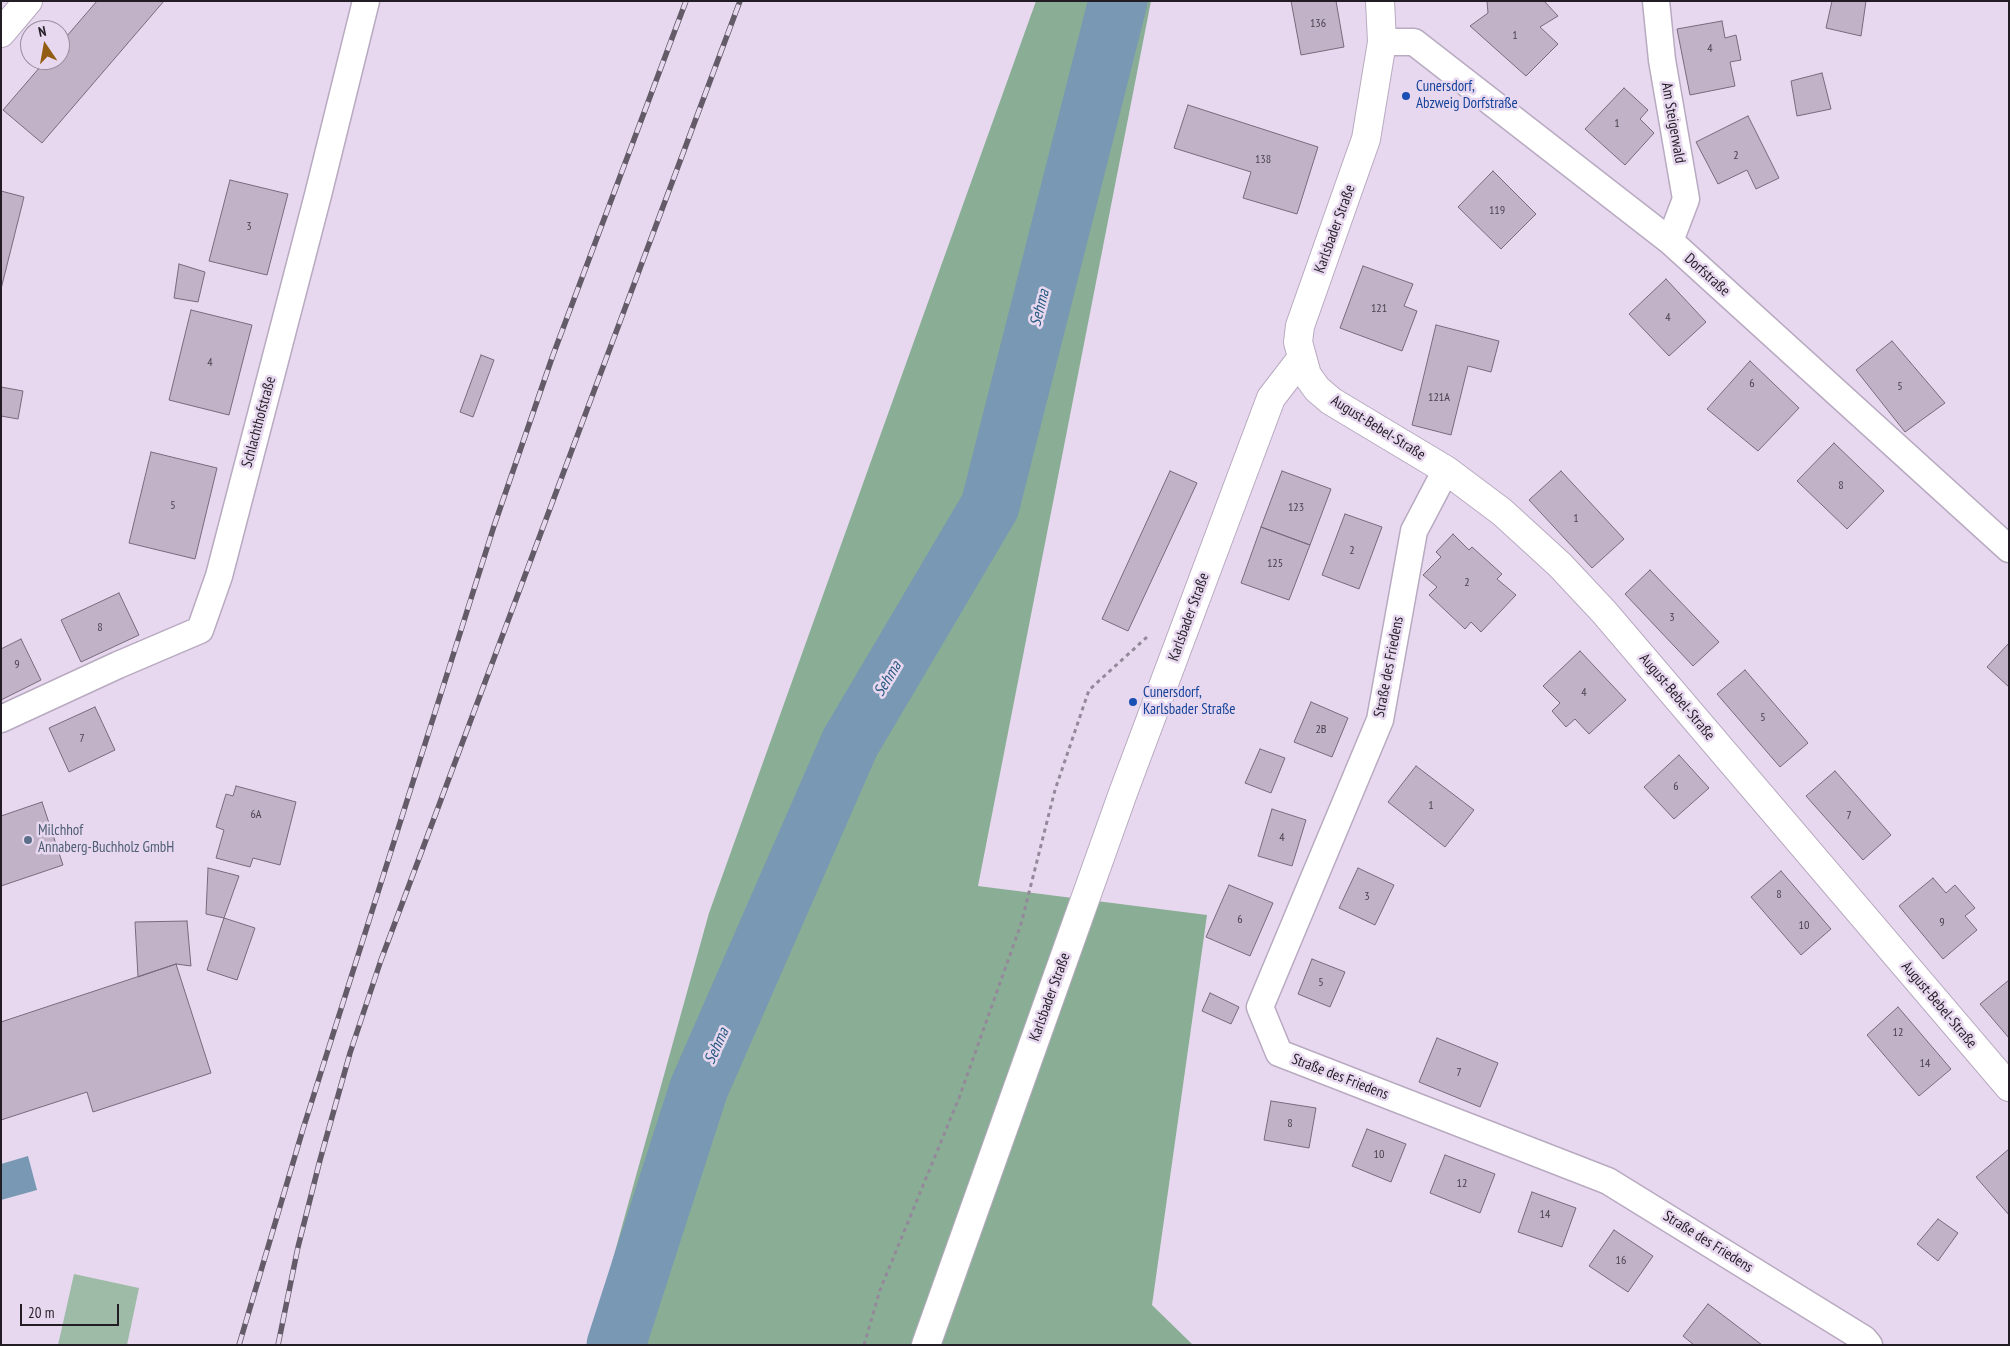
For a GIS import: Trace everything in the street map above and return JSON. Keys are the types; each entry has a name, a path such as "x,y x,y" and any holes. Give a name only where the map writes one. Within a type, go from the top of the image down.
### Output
{"main road":[{"path":"1,33 28,1"},
{"name":"Karlsbader Straße","path":"926,1345 1120,803 1271,398 1302,358 1298,342 1300,326 1366,139 1382,42 1380,1"},
{"name":"August-Bebel-Straße","path":"1302,358 1307,375 1316,389 1446,470 1502,512 1560,565 1604,612 2009,1087"}],"street":[{"name":"Schlachthofstraße","path":"1,719 118,665 200,630 219,576 318,195 366,1"},
{"name":"Am Steigerwald","path":"1656,1 1662,60 1686,199 1670,241"},
{"name":"Dorfstraße","path":"1382,42 1414,42 1670,241 2009,549"},
{"name":"Straße des Friedens","path":"1446,470 1414,531 1380,720 1260,1007 1279,1053 1608,1180 1864,1339 1869,1345"}],"path":[{"path":"864,1345 880,1290 959,1098 1021,924 1055,790 1089,690 1152,632"}],"green space":[{"path":"1036,1 1151,1 978,886 1207,915 1152,1305 1193,1345 589,1345 709,913"},
{"path":"74,1274 139,1288 127,1345 58,1345"}],"water":[{"path":"28,1156 37,1190 1,1200 1,1164"}],"building":[{"path":"97,1 164,1 42,143 3,110 37,70 70,70 70,32"},
{"path":"1291,1 1336,1 1344,47 1301,55"},
{"path":"1487,1 1544,1 1558,16 1540,27 1558,44 1526,76 1470,26 1488,13"},
{"path":"1832,1 1866,1 1861,36 1826,28"},
{"path":"1722,21 1725,38 1736,35 1741,60 1730,62 1735,86 1690,95 1677,29"},
{"path":"1822,73 1831,109 1797,116 1791,81"},
{"path":"1624,88 1648,110 1640,119 1654,133 1625,165 1585,129"},
{"path":"1188,105 1318,147 1297,214 1243,198 1251,172 1174,148"},
{"path":"1748,116 1779,178 1756,189 1747,170 1718,184 1696,142"},
{"path":"1493,171 1536,214 1501,249 1458,207"},
{"path":"230,180 288,194 267,275 209,261"},
{"path":"1,191 24,197 1,289"},
{"path":"179,264 205,272 198,302 174,298"},
{"path":"1363,266 1413,284 1404,306 1417,311 1402,351 1340,328"},
{"path":"1666,279 1706,322 1669,356 1629,314"},
{"path":"191,310 252,325 229,415 169,400"},
{"path":"1436,325 1499,341 1491,372 1468,366 1451,435 1412,425"},
{"path":"1892,341 1945,403 1905,432 1856,370"},
{"path":"481,355 494,360 473,417 460,412"},
{"path":"1750,361 1799,408 1758,451 1707,409"},
{"path":"1,387 23,391 18,419 1,416"},
{"path":"1834,443 1884,491 1847,529 1797,481"},
{"path":"151,452 217,468 195,559 129,543"},
{"path":"1170,471 1197,483 1128,631 1102,619"},
{"path":"1282,471 1331,489 1310,545 1261,527"},
{"path":"1561,471 1624,539 1592,568 1529,500"},
{"path":"1345,514 1382,527 1359,589 1322,575"},
{"path":"1261,527 1310,545 1289,600 1241,583"},
{"path":"1453,534 1469,550 1472,547 1502,574 1497,579 1516,595 1481,632 1471,622 1465,629 1429,595 1437,587 1423,575 1441,557 1436,552"},
{"path":"1650,570 1719,642 1693,666 1625,594"},
{"path":"119,593 139,635 81,662 61,620"},
{"path":"21,639 41,680 1,700 1,649"},
{"path":"2009,643 2009,687 1987,667"},
{"path":"1580,651 1626,700 1589,734 1575,719 1566,727 1552,711 1560,703 1543,686"},
{"path":"1745,670 1808,743 1780,767 1717,694"},
{"path":"1311,702 1348,718 1332,757 1294,742"},
{"path":"95,707 115,750 69,772 49,728"},
{"path":"1260,749 1285,758 1271,793 1245,783"},
{"path":"1679,755 1709,788 1674,819 1644,787"},
{"path":"1416,766 1474,810 1445,847 1388,802"},
{"path":"1835,771 1891,835 1863,860 1806,796"},
{"path":"236,786 296,802 280,865 253,858 250,867 216,858 224,830 216,827 226,794 233,796"},
{"name":"Milchhof Annaberg-Buchholz GmbH","path":"42,802 63,865 1,886 1,816"},
{"path":"1272,809 1306,820 1292,866 1258,856"},
{"path":"208,868 239,876 224,918 206,914"},
{"path":"1358,868 1394,885 1375,925 1339,908"},
{"path":"1781,871 1831,929 1801,955 1751,897"},
{"path":"1933,878 1946,893 1955,885 1975,908 1965,916 1977,930 1943,959 1899,906"},
{"path":"1229,885 1273,903 1250,956 1206,937"},
{"path":"224,918 255,928 237,980 207,970"},
{"path":"187,921 191,966 176,964 138,977 135,922"},
{"path":"1312,959 1345,972 1330,1007 1298,994"},
{"path":"176,964 211,1073 93,1112 87,1092 1,1120 1,1022"},
{"path":"2009,980 2009,1038 1980,1004"},
{"path":"1210,993 1239,1007 1231,1024 1202,1011"},
{"path":"1898,1007 1951,1069 1919,1096 1867,1035"},
{"path":"1437,1038 1498,1063 1480,1107 1419,1082"},
{"path":"1271,1101 1316,1108 1309,1148 1264,1140"},
{"path":"1367,1129 1406,1144 1391,1182 1352,1166"},
{"path":"2009,1149 2009,1215 1976,1177"},
{"path":"1445,1155 1495,1174 1480,1213 1430,1193"},
{"path":"1532,1192 1576,1208 1562,1247 1518,1232"},
{"path":"1938,1219 1958,1233 1938,1261 1917,1244"},
{"path":"1614,1230 1653,1256 1628,1292 1589,1266"},
{"path":"1708,1304 1762,1345 1694,1345 1683,1336"}],"waterway":[{"name":"Sehma","path":"616,1345 699,1088 850,743 990,506 1118,1"}],"railway":[{"path":"239,1345 303,1129 494,526 553,355 686,1"},
{"path":"278,1345 298,1247 320,1160 350,1053 381,960 740,1"}],"place":[{"name":"Cunersdorf, Abzweig Dorfstraße","path":"1406,96"},
{"name":"Cunersdorf, Karlsbader Straße","path":"1133,702"},
{"name":"Milchhof Annaberg-Buchholz GmbH","path":"28,840"}]}
